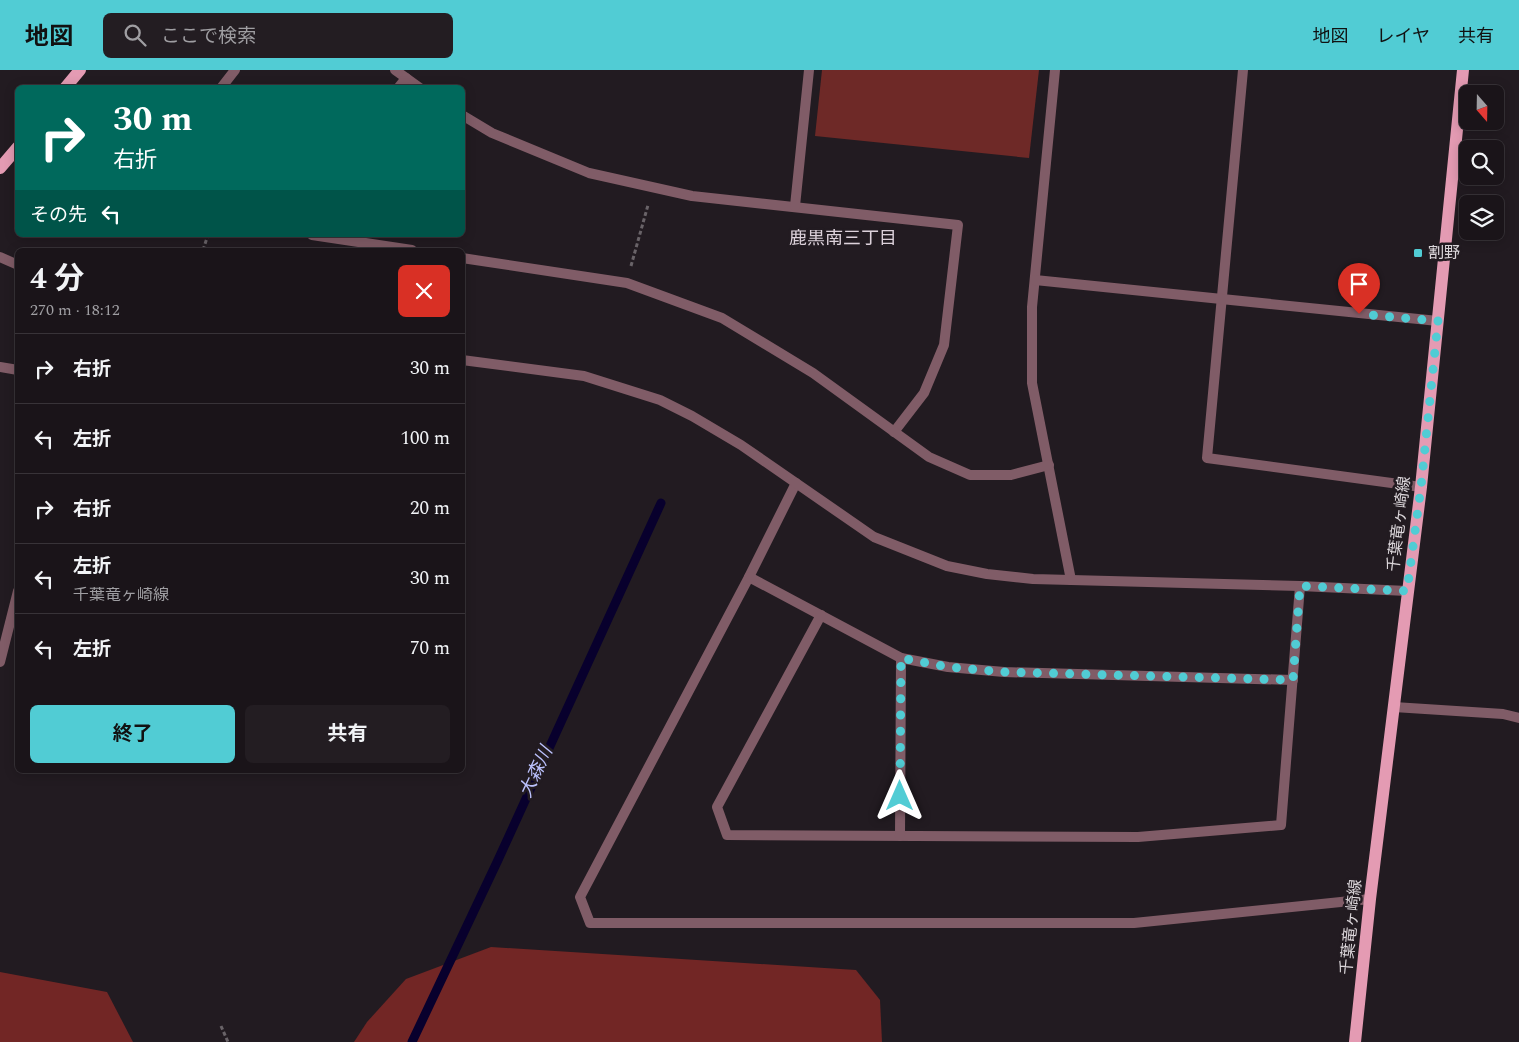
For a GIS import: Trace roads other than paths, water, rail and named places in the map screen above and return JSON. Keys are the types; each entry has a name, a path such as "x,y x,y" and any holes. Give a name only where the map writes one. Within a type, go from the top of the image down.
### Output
{"main road":[{"path":"68,85 80,70"},
{"name":"千葉竜ヶ崎線","path":"1355,1042 1370,899 1421,487 1463,70"},
{"path":"0,168 15,150"}],"street":[{"path":"224,85 236,70"},
{"path":"395,70 416,85"},
{"path":"795,206 808,70"},
{"path":"1055,70 1032,307 1032,383 1071,580"},
{"path":"1243,70 1207,458 1421,487"},
{"path":"400,85 406,78"},
{"path":"465,116 492,133 589,173 692,196 958,225 944,345 924,392 894,432"},
{"path":"329,237 399,248"},
{"path":"0,258 15,264"},
{"path":"465,258 627,283 722,318 813,373 929,457 970,475 1011,475 1049,465"},
{"path":"1035,280 1438,321"},
{"path":"465,360 584,376 660,400 692,416 741,445 874,537 947,566 987,574 1071,580 1407,591"},
{"path":"0,367 15,370"},
{"path":"796,483 750,577 580,897 590,923 1134,923 1370,899"},
{"path":"750,577 901,658 948,667 1004,672 1293,680"},
{"path":"821,615 717,807 728,835 1138,837 1280,825 1300,586"},
{"path":"0,662 15,603"},
{"path":"900,836 901,658"},
{"path":"1394,707 1503,714 1519,718"}],"waterway":[{"name":"大森川","path":"412,1042 498,860 661,503"}],"place":[{"name":"割野","path":"1418,253"}],"district":[{"name":"鹿黒南三丁目","path":"843,238"}]}
